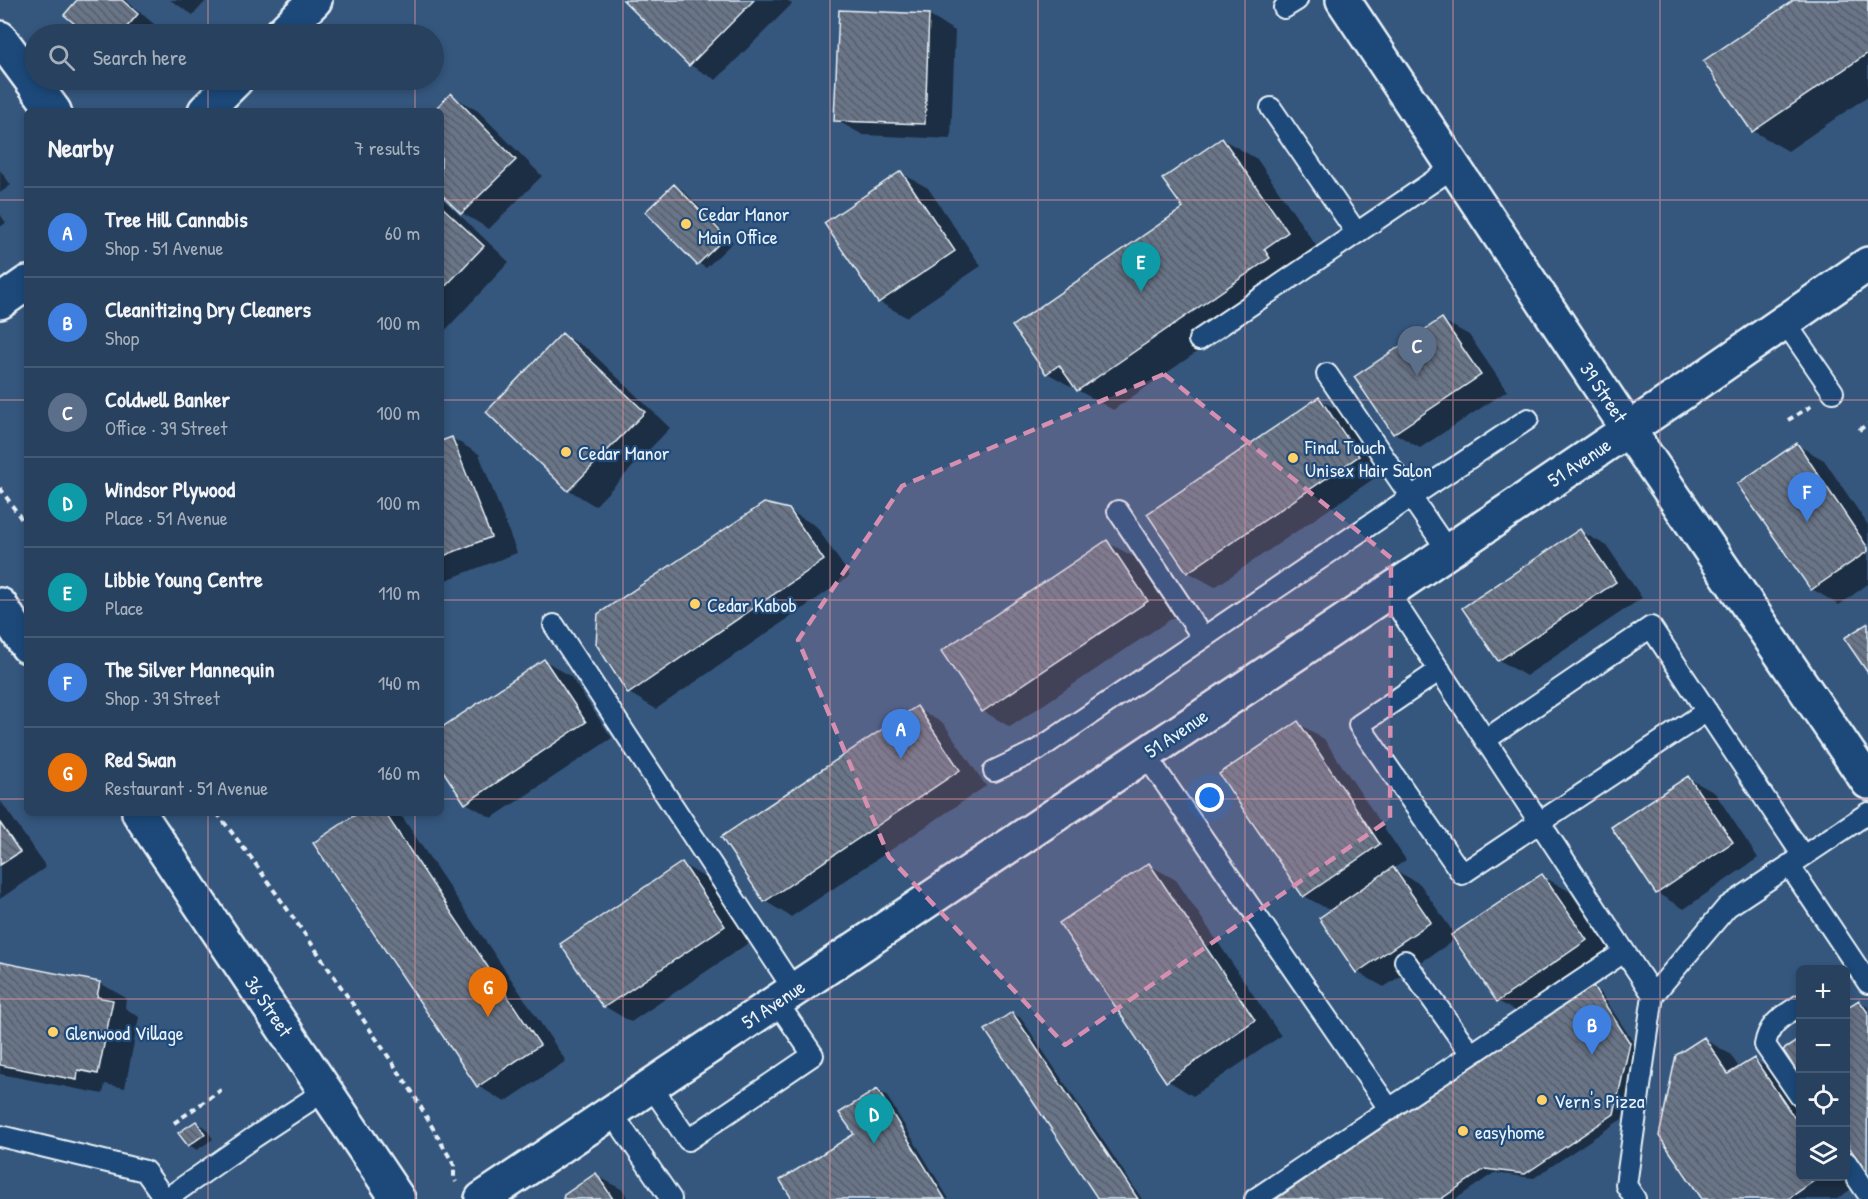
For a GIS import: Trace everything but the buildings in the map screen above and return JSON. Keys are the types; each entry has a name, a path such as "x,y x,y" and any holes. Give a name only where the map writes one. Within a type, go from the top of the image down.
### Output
{"street":[{"path":"291,24 315,0"},
{"name":"39 Street","path":"1343,0 1628,429 1868,782"},
{"path":"0,38 24,70"},
{"path":"38,90 52,108"},
{"path":"208,108 226,90"},
{"name":"51 Avenue","path":"482,1199 1388,592 1868,264"},
{"path":"0,605 24,641"},
{"name":"36 Street","path":"141,816 398,1199"}],"lane":[{"path":"1271,108 1356,232"},
{"path":"1199,340 1454,167"},
{"path":"1785,321 1833,392"},
{"path":"1327,374 1448,551"},
{"path":"994,771 1036,751 1528,419"},
{"path":"1118,511 1203,638"},
{"path":"1388,592 1653,995"},
{"path":"554,625 785,996 813,1055 688,1140 651,1086"},
{"path":"1485,740 1652,627 1707,711 1796,861 1857,975"},
{"path":"1440,670 1359,725 1462,874 1707,711"},
{"path":"1145,754 1390,1110"},
{"path":"1635,1199 1626,1185 1653,995 1727,907 1868,813"},
{"path":"1255,1199 1624,952"},
{"path":"1405,961 1471,1054"},
{"path":"1796,1008 1767,1032 1765,1045 1796,1090"},
{"path":"0,1136 145,1171 165,1199 326,1090"},
{"path":"612,1113 671,1199"},
{"path":"1850,1169 1868,1194"}],"path":[{"path":"1859,430 1868,424"},
{"path":"0,488 24,523"},
{"path":"219,816 318,953 411,1090 454,1165 454,1178"},
{"path":"174,1123 222,1090"}],"highlighted area":[{"path":"1164,374 1391,558 1390,819 1065,1045 889,857 798,640 902,486"}],"place":[{"name":"Cedar Manor Main Office","path":"686,224"},
{"name":"Libbie Young Centre","path":"1141,292"},
{"name":"Coldwell Banker","path":"1417,376"},
{"name":"Cedar Manor","path":"566,452"},
{"name":"Final Touch Unisex Hair Salon","path":"1293,458"},
{"name":"The Silver Mannequin","path":"1807,522"},
{"name":"Cedar Kabob","path":"695,604"},
{"name":"Tree Hill Cannabis","path":"901,759"},
{"name":"Red Swan","path":"488,1017"},
{"name":"Glenwood Village","path":"53,1032"},
{"name":"Cleanitizing Dry Cleaners","path":"1592,1055"},
{"name":"Vern's Pizza","path":"1542,1100"},
{"name":"easyhome","path":"1463,1131"},
{"name":"Windsor Plywood","path":"874,1144"}]}
